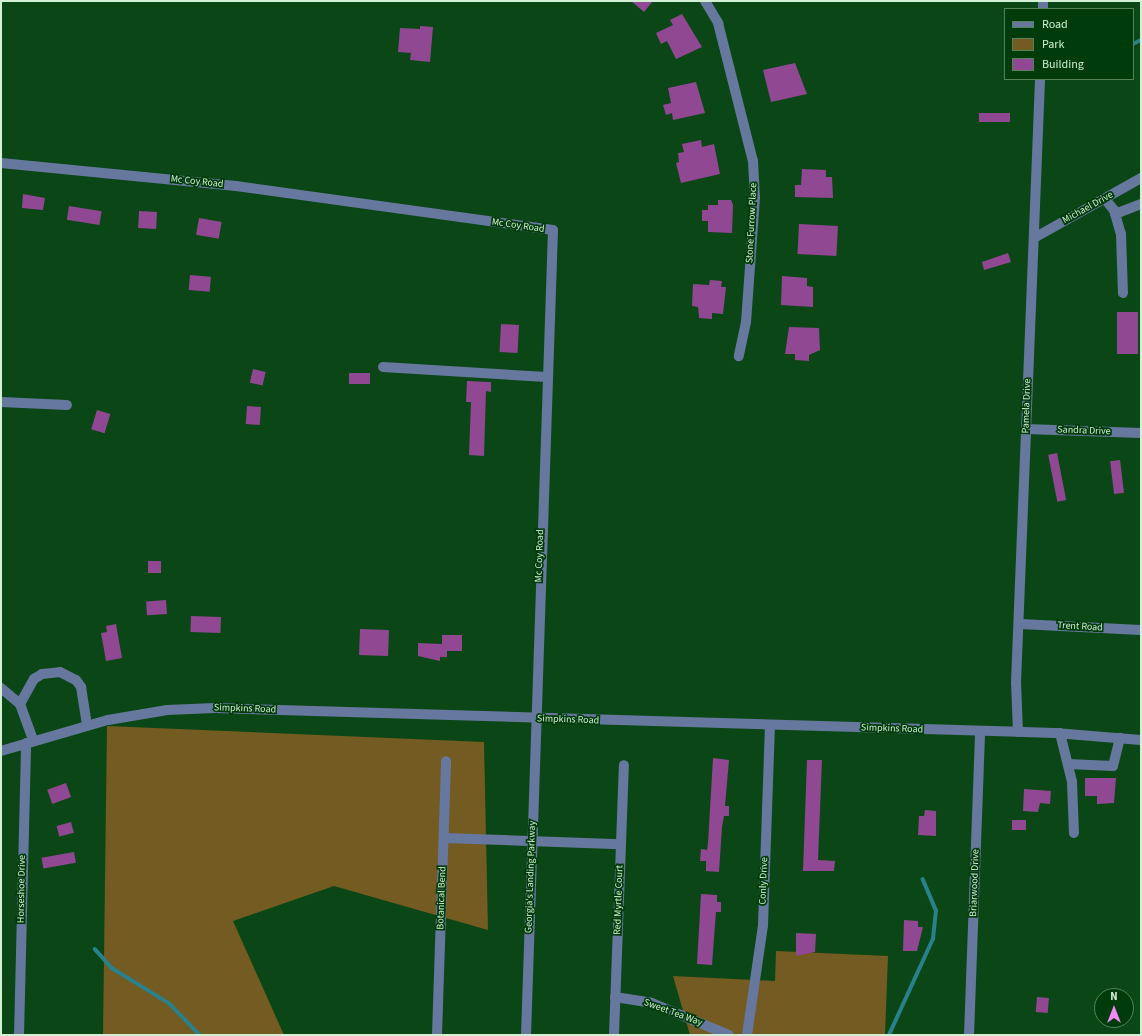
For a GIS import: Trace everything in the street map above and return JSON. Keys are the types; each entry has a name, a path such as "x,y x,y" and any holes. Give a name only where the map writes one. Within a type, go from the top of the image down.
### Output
{"street":[{"name":"Stone Furrow Place","path":"705,1 718,23 753,161 755,197 747,314 738,356"},
{"name":"Pamela Drive","path":"1018,732 1026,429 1040,80"},
{"name":"Mc Coy Road","path":"1,163 236,186 553,230 534,719"},
{"name":"Michael Drive","path":"1034,238 1141,178"},
{"path":"1105,199 1115,214 1121,234 1123,293"},
{"path":"1115,214 1141,204"},
{"path":"382,368 547,377"},
{"path":"1,402 67,405"},
{"name":"Sandra Drive","path":"1026,429 1141,433"},
{"name":"Trent Road","path":"1020,624 1141,630"},
{"path":"20,704 34,679 42,674 60,672 76,680 81,687 87,726"},
{"path":"1,688 20,704 30,741"},
{"name":"Simpkins Road","path":"1,751 30,741 87,726 167,710 214,708 534,719 1060,733 1141,740"},
{"name":"Georgia's Landing Parkway","path":"526,1035 533,842 534,719"},
{"name":"Conly Drive","path":"747,1035 763,925 770,725"},
{"name":"Briarwood Drive","path":"969,1035 980,731"},
{"path":"1060,733 1068,764 1074,833"},
{"path":"1068,764 1113,766 1120,738"},
{"name":"Horseshoe Drive","path":"18,1035 30,741"},
{"name":"Botanical Bend","path":"437,1035 446,761"},
{"name":"Red Myrtle Court","path":"614,1035 624,765"},
{"path":"444,838 620,844"},
{"name":"Sweet Tea Way","path":"615,997 652,1003 730,1035"}],"green space":[{"path":"107,726 484,742 488,930 334,886 233,921 284,1035 103,1035"},
{"path":"776,951 888,956 885,1035 690,1035 673,976 775,981"}],"building":[{"path":"631,1 653,1 644,12"},
{"path":"682,14 702,47 676,59 667,41 661,44 656,33 673,25 670,20"},
{"path":"420,26 433,27 430,62 410,60 411,53 398,52 400,28 420,29"},
{"path":"795,63 807,94 771,102 763,70"},
{"path":"696,82 705,113 673,120 672,113 666,115 663,105 671,103 668,88"},
{"path":"979,113 1010,113 1010,122 979,122"},
{"path":"701,140 702,147 714,144 720,174 681,183 676,163 679,162 678,153 684,152 682,144"},
{"path":"802,169 826,170 826,177 832,177 833,198 795,197 795,185 801,185"},
{"path":"23,194 45,198 43,210 22,208"},
{"path":"718,200 731,200 733,205 732,233 708,232 708,221 702,221 702,210 708,210 708,205 718,205"},
{"path":"69,206 102,211 99,225 67,220"},
{"path":"139,211 157,212 156,229 138,228"},
{"path":"199,218 222,222 219,239 196,235"},
{"path":"799,224 838,226 836,256 797,254"},
{"path":"1008,253 1011,262 984,270 982,262"},
{"path":"190,275 211,277 210,292 189,290"},
{"path":"782,276 807,278 807,286 813,287 813,307 781,305"},
{"path":"710,280 722,281 721,287 726,287 723,314 712,313 712,319 699,318 698,307 692,306 693,284 709,285"},
{"path":"1117,312 1138,312 1138,354 1117,354"},
{"path":"501,324 519,325 518,353 500,352"},
{"path":"789,327 819,328 820,350 809,355 809,361 795,360 795,354 785,354"},
{"path":"253,369 266,372 263,386 250,383"},
{"path":"349,373 370,373 370,384 349,384"},
{"path":"467,381 491,382 491,392 486,391 484,456 469,455 471,402 466,402"},
{"path":"247,406 261,407 260,425 246,424"},
{"path":"97,410 110,414 105,433 91,429"},
{"path":"1057,453 1066,500 1057,502 1048,455"},
{"path":"1120,460 1124,493 1114,494 1110,461"},
{"path":"148,561 161,561 161,573 148,573"},
{"path":"166,600 167,614 147,615 146,601"},
{"path":"191,616 221,617 220,633 190,632"},
{"path":"116,624 122,658 106,661 101,633 107,632 106,626"},
{"path":"360,629 389,630 388,656 359,655"},
{"path":"442,635 462,635 462,651 447,651 447,657 440,657 440,661 418,656 418,643 442,644"},
{"path":"713,758 729,760 725,806 729,806 729,816 724,816 722,827 719,872 706,871 706,861 700,861 701,849 707,850 708,843"},
{"path":"807,760 822,760 818,860 835,861 834,871 803,871"},
{"path":"1085,778 1116,778 1114,803 1097,804 1097,796 1085,796"},
{"path":"66,783 71,797 52,804 47,790"},
{"path":"1024,789 1051,791 1050,804 1040,803 1038,812 1023,811"},
{"path":"925,810 936,811 936,836 918,835 919,816 924,816"},
{"path":"1012,820 1026,820 1026,830 1012,830"},
{"path":"71,822 74,833 59,837 57,826"},
{"path":"74,852 76,863 43,869 42,858"},
{"path":"701,894 717,895 717,902 721,902 721,912 716,912 712,965 697,964"},
{"path":"904,920 918,921 918,927 923,927 917,951 903,951"},
{"path":"796,933 816,934 815,952 796,956"},
{"path":"1037,997 1049,998 1048,1013 1036,1012"}],"waterway":[{"path":"1134,44 1141,40"},
{"path":"889,1035 933,939 936,911 923,880"},
{"path":"95,949 112,968 169,1003 200,1035"}]}
